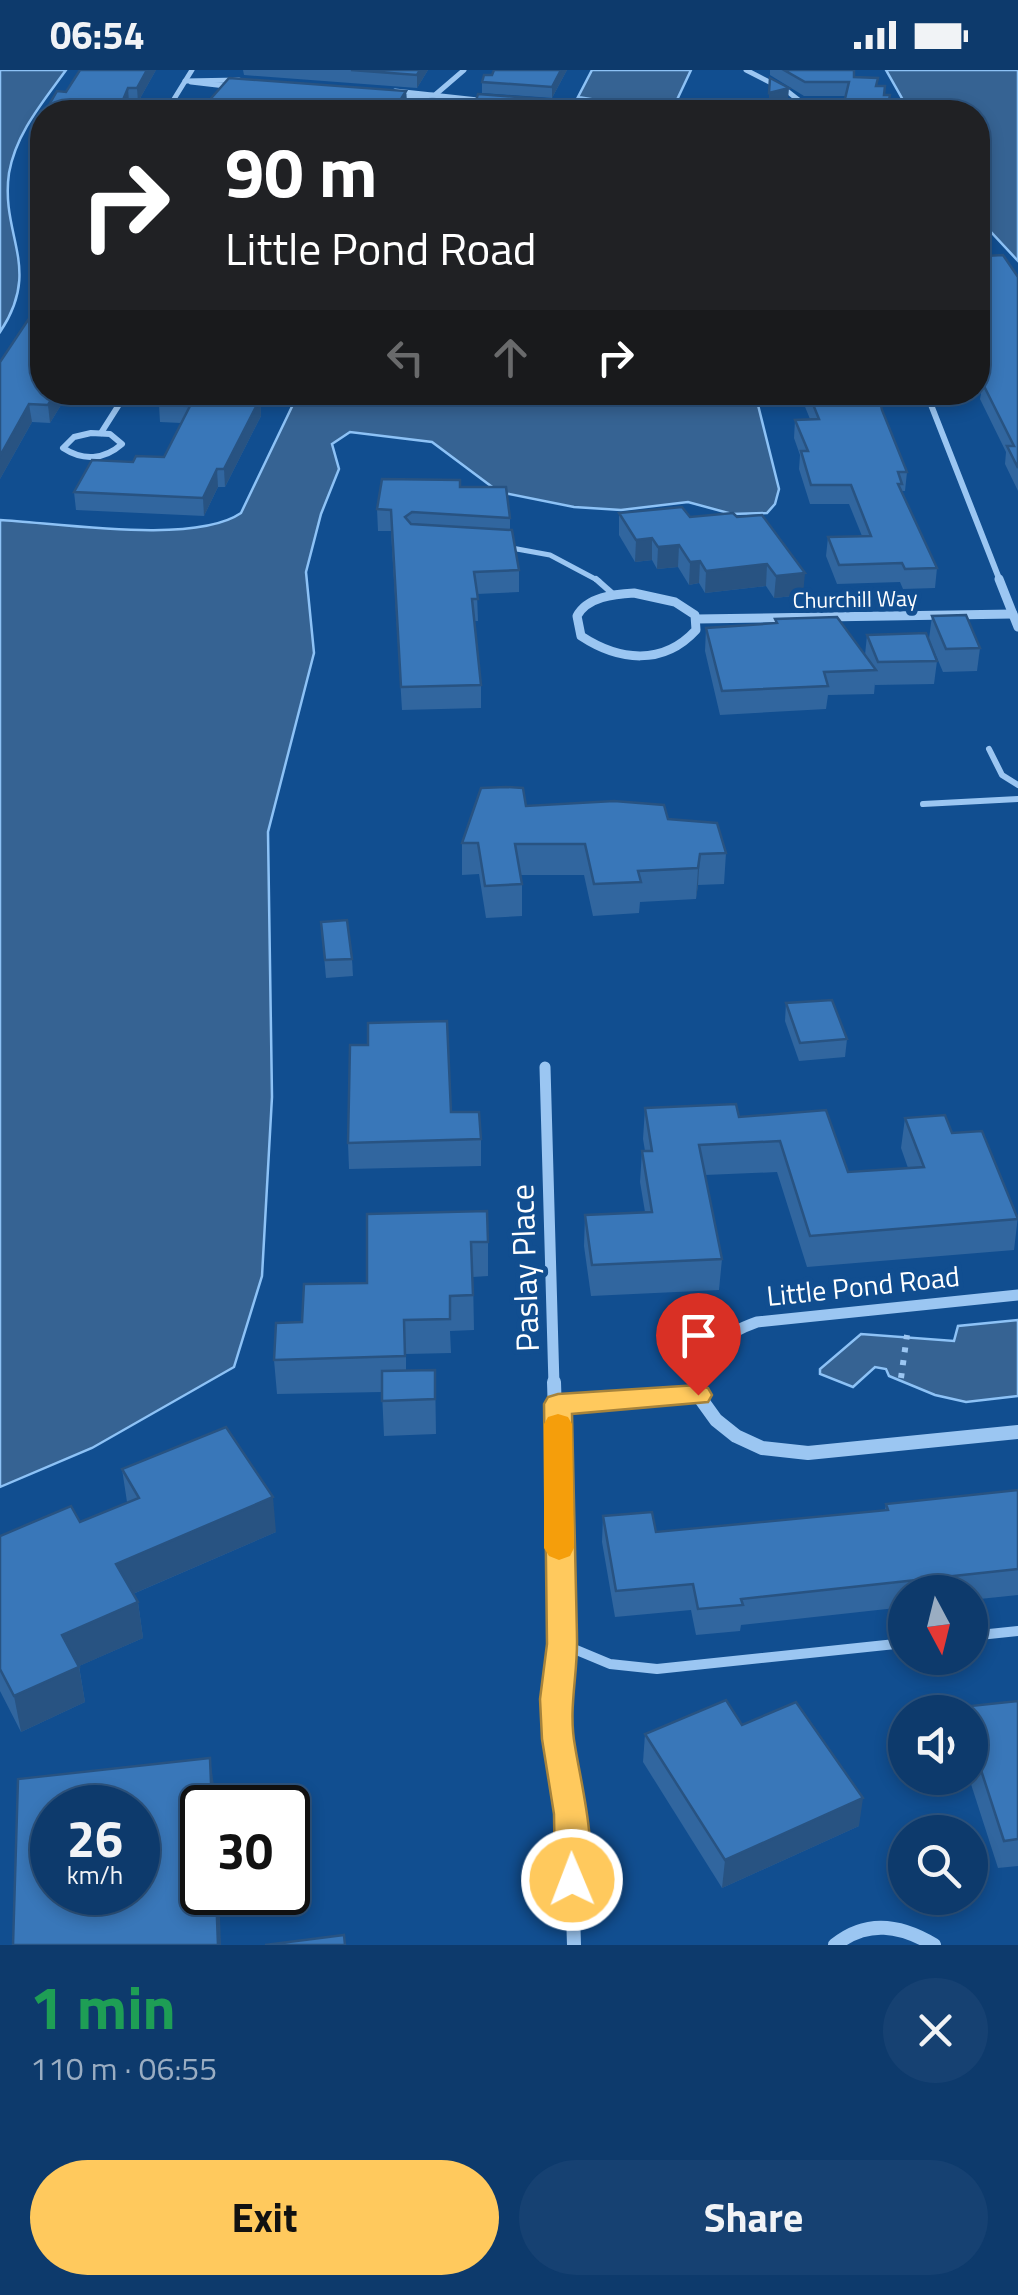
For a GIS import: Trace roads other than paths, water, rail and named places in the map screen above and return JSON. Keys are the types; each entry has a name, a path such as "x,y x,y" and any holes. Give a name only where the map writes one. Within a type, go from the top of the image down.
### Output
{"street":[{"path":"173,100 192,70"},
{"path":"437,97 451,88 464,70"},
{"path":"746,70 799,100"},
{"path":"185,81 245,84"},
{"path":"384,94 478,100"},
{"path":"101,433 121,440 120,448 89,457 72,455 64,448 74,437 101,433 119,405"},
{"path":"931,405 1018,627"},
{"path":"613,594 594,599 577,616 580,636 606,652 627,656 670,653 686,646 698,627 697,619"},
{"name":"Churchill Way","path":"613,594 674,601 697,619 1013,614"},
{"name":"Paslay Place","path":"546,1067 562,1644 556,1699 570,1814 574,1945"},
{"name":"Little Pond Road","path":"698,1395 703,1360 713,1342 732,1330 757,1322 1018,1295"},
{"path":"558,1404 698,1395 716,1420 736,1436 762,1448 808,1452 1018,1432"},
{"path":"835,1945 862,1928 886,1926 910,1931 934,1945"}],"lane":[{"path":"487,545 543,549 598,579 613,594"},
{"path":"989,749 1002,776 1018,784"},
{"path":"923,804 1018,799"},
{"path":"988,1634 1018,1631"},
{"path":"562,1644 610,1664 657,1669 888,1645"}],"water":[{"path":"0,70 66,70 45,100 30,100 30,122 9,173 18,289 0,332"},
{"path":"592,70 691,70 677,100 578,97"},
{"path":"886,70 1018,70 1018,261 990,231 990,100 903,100"},
{"path":"293,405 758,405 779,489 775,504 767,513 732,514 688,502 621,510 574,507 499,492 432,442 350,432 332,444 339,469 321,514 306,572 314,653 268,832 272,1097 262,1276 234,1367 92,1448 0,1487 0,520 160,530 220,523 241,513"},
{"path":"1018,1320 1018,1396 966,1402 935,1395 875,1367 853,1387 820,1374 820,1369 861,1334 954,1341 958,1326"}]}
